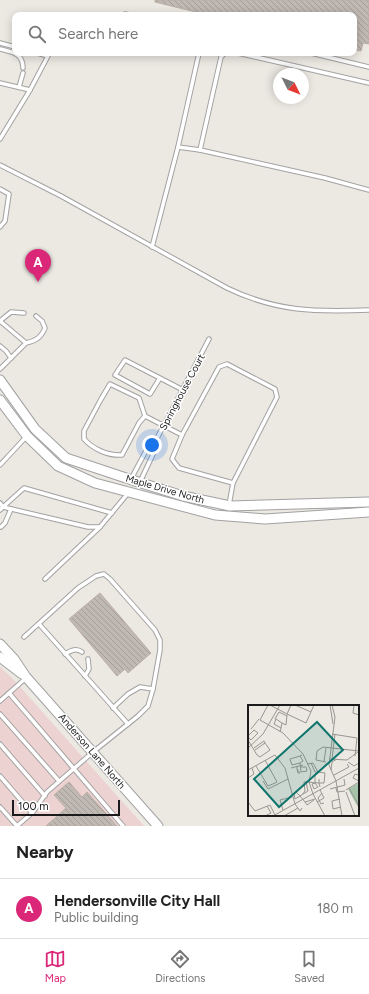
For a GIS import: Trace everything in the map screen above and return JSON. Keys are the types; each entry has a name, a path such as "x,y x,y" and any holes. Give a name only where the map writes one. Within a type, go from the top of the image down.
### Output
{"street":[{"name":"Maple Drive North","path":"0,380 35,429 66,458 135,481 183,496 229,506 369,502"},
{"name":"Maple Drive North","path":"0,400 27,436 58,466 95,482 215,515 228,517 265,519 369,512"},
{"path":"27,436 35,429"},
{"path":"130,492 135,481"},
{"path":"318,504 319,515"},
{"path":"228,517 229,506"},
{"name":"Anderson Lane North","path":"0,644 14,659 26,677 158,826"},
{"name":"Anderson Lane North","path":"0,657 26,677"}],"lane":[{"path":"0,44 12,46"},
{"path":"0,48 12,52"},
{"path":"20,56 23,61 23,68"},
{"path":"0,139 30,90 48,56"},
{"path":"152,247 178,147 198,56"},
{"path":"200,150 222,56"},
{"path":"251,56 369,83"},
{"path":"323,56 369,67"},
{"path":"19,87 23,73"},
{"path":"0,83 30,90"},
{"path":"178,147 200,150 325,178 369,190"},
{"path":"0,165 61,196 245,297 293,309 324,312 369,310"},
{"path":"0,189 9,194 5,221 0,227"},
{"path":"24,312 11,312 0,321 26,343"},
{"path":"0,369 26,343 36,341 42,334 45,328 42,321 36,316"},
{"name":"Springhouse Court","path":"154,444 210,339"},
{"path":"0,346 11,358"},
{"path":"160,378 150,394 115,375 125,360 160,378 183,390"},
{"path":"229,506 233,483 277,397 275,389 227,364 219,367 182,435 172,459 179,468 233,483"},
{"path":"145,416 139,423 122,455 113,456 90,445 84,439 84,431 110,384 139,398 145,416 182,435"},
{"path":"0,465 27,436"},
{"path":"154,444 155,450 135,481 148,447 154,444"},
{"path":"2,508 24,488 112,513"},
{"path":"45,579 100,527 130,492"},
{"path":"0,503 2,508"},
{"path":"2,508 88,527 100,527"},
{"path":"1,527 5,523 11,509"},
{"path":"0,807 17,826 32,813 59,781 148,706 153,689 160,650 160,640 154,630 104,574 96,576 78,588 24,637"},
{"path":"39,624 128,724"},
{"path":"66,654 78,649 82,652"},
{"path":"85,676 89,669 88,659"},
{"path":"0,701 26,677"},
{"path":"113,708 128,694 140,687 153,689"},
{"path":"9,693 124,826"},
{"path":"0,714 59,781"},
{"path":"0,744 45,796"},
{"path":"0,776 32,813"}],"shaded area":[{"path":"0,667 13,679 144,826 0,826"}],"building":[{"path":"155,0 369,0 369,44 363,43 361,51 357,50 357,12 196,12 155,2"},
{"path":"100,593 151,653 128,673 125,669 117,676 69,619"},
{"path":"69,782 82,797 87,792 117,826 46,826 66,808 54,795"}],"place":[{"name":"Hendersonville City Hall","path":"38,282"}]}
